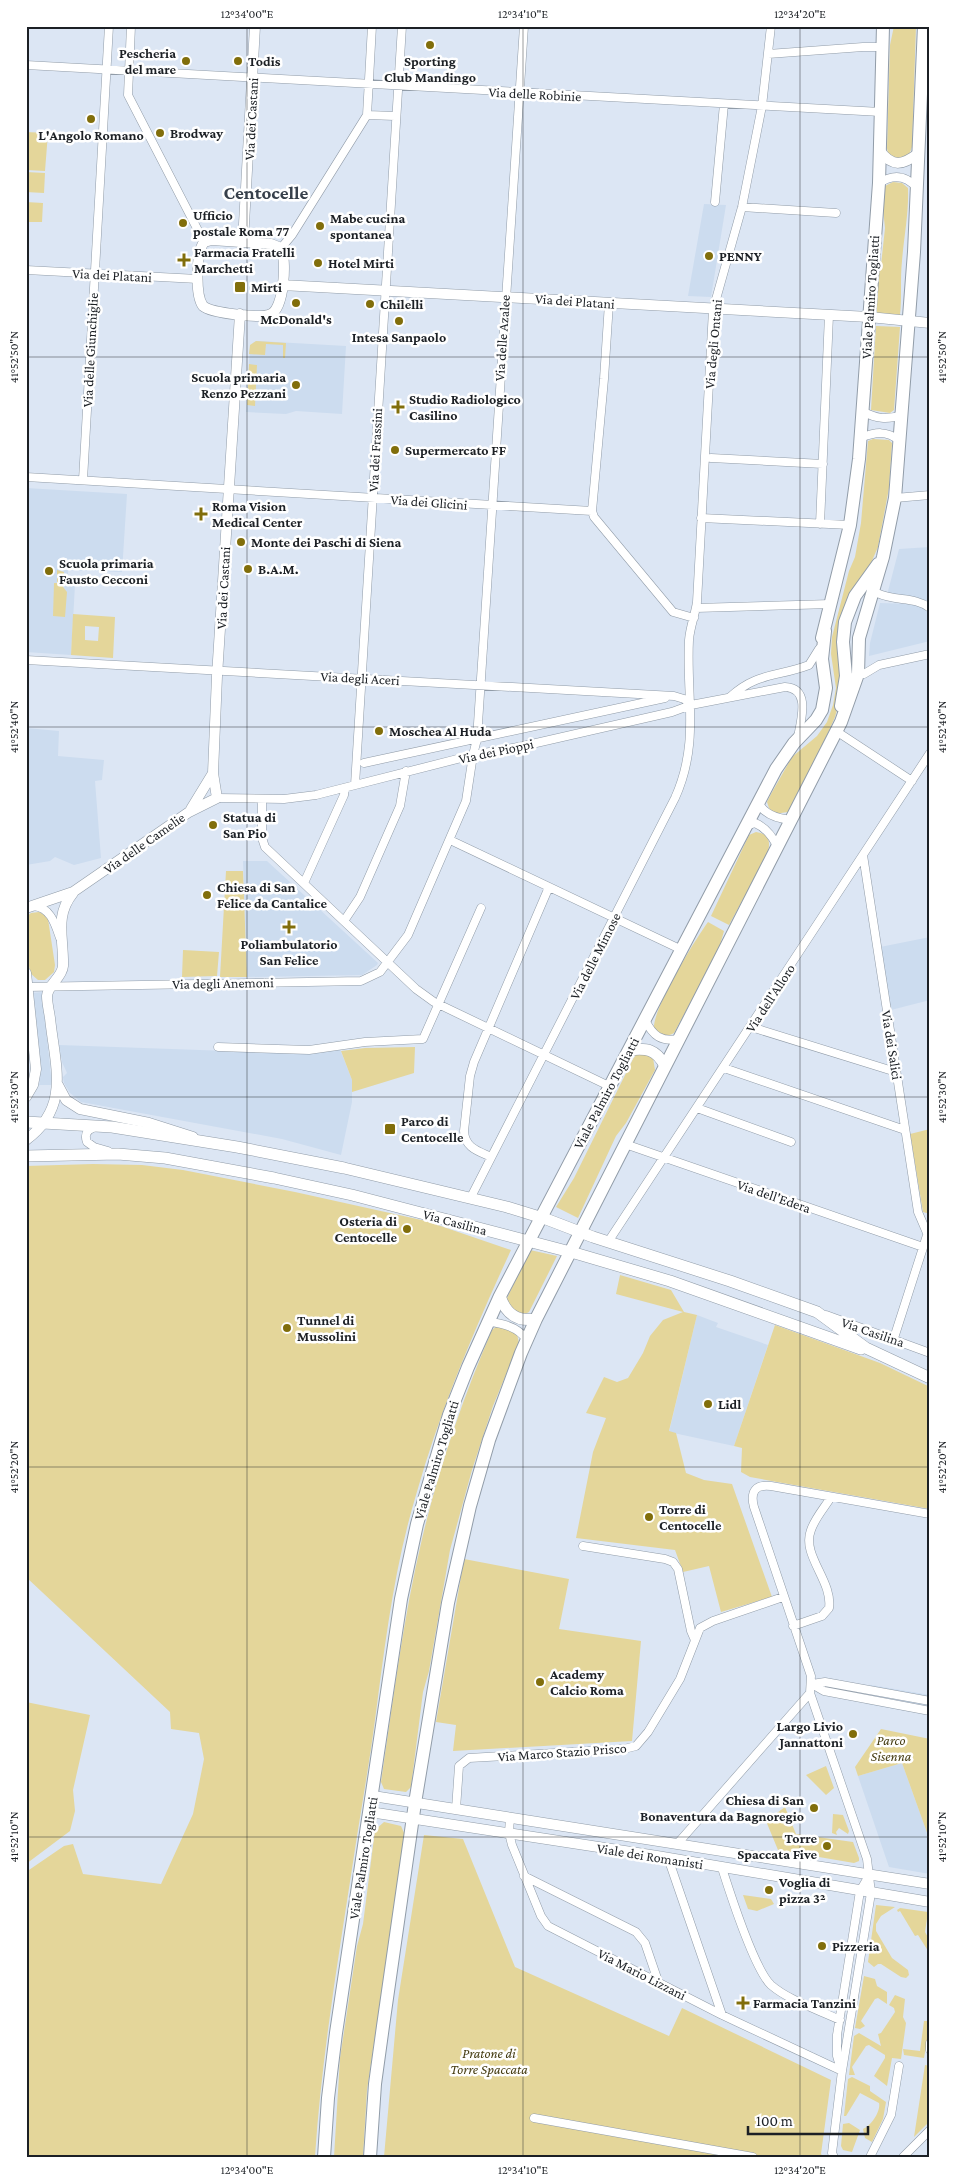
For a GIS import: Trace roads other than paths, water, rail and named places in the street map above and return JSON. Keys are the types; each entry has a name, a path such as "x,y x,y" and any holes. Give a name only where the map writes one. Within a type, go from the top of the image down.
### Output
{"main road":[{"name":"Viale Palmiro Togliatti","path":"324,2157 334,2051 401,1598 417,1524 452,1407 500,1296 758,802 781,760 813,715 817,701 819,649 850,525 860,438 879,183 883,26"},
{"path":"855,686 864,674 866,642 895,498 909,322 927,41 924,26"},
{"path":"370,2157 376,2075 415,1803 458,1552 483,1459 536,1319 778,848 844,715 860,667 859,638 883,557"},
{"path":"844,715 853,673 850,652 852,634 863,602 883,557"},
{"path":"836,731 846,679 843,640 848,613 855,596 883,557"},
{"name":"Viale Palmiro Togliatti","path":"798,737 817,719 823,706 826,688 822,659 825,631"},
{"path":"629,1050 644,1048 652,1050 660,1056 665,1066"},
{"name":"Via Casilina","path":"26,1122 99,1125 203,1141 323,1164 470,1197 541,1217 580,1233 716,1276 817,1312 870,1351"},
{"name":"Via Casilina","path":"26,1156 118,1154 175,1159 290,1181 369,1199 570,1252 700,1290 835,1341 870,1351 930,1378"},
{"path":"500,1296 504,1307 512,1316 525,1320 536,1319"}],"street":[{"name":"Via delle Giunchiglie","path":"82,480 108,70 109,26"},
{"path":"131,26 128,95 204,242"},
{"name":"Via dei Castani","path":"244,242 256,26"},
{"path":"281,248 292,235 367,114 372,26"},
{"path":"398,86 402,26"},
{"name":"Via delle Azalee","path":"450,840 468,795 476,754 524,26"},
{"name":"Via degli Ontani","path":"694,618 713,310 742,208 762,106 771,26"},
{"path":"768,54 883,47"},
{"path":"26,65 108,70"},
{"name":"Via delle Robinie","path":"108,70 881,112"},
{"name":"Via dei Frassini","path":"355,785 398,86"},
{"path":"715,202 724,104"},
{"path":"367,114 396,116"},
{"path":"880,151 887,159 895,163 904,162 919,153"},
{"path":"879,183 893,176 903,177 917,188"},
{"path":"742,208 836,213"},
{"path":"204,242 212,240 271,244 281,248"},
{"path":"204,242 200,251 198,279 198,297 204,308 210,311 261,316 271,314 280,303 283,257 281,248"},
{"name":"Via dei Platani","path":"26,270 198,279"},
{"name":"Via dei Platani","path":"282,285 713,310 869,317 930,323"},
{"path":"609,303 592,511 594,517 673,612 694,618"},
{"name":"Via dei Castani","path":"217,798 213,773 228,489 240,314"},
{"path":"820,524 829,316"},
{"path":"862,411 881,418 890,419 902,415"},
{"path":"860,438 876,432 883,432 900,441"},
{"path":"711,458 823,464"},
{"name":"Via dei Glicini","path":"26,477 592,511"},
{"path":"895,498 930,495"},
{"path":"701,518 850,525"},
{"path":"877,593 892,599 920,602 930,608"},
{"path":"696,608 831,604"},
{"name":"Via delle Mimose","path":"470,1197 682,782 689,750 691,705 689,646 690,630 694,618"},
{"name":"Via dei Pioppi","path":"729,698 754,679 809,665 819,649"},
{"path":"864,674 879,665 930,654"},
{"name":"Via degli Aceri","path":"26,660 674,696 684,699 691,705"},
{"name":"Via dei Pioppi","path":"217,798 292,798 345,788 476,754 523,746 672,712 691,705 781,687 794,689 800,694 803,702 798,737"},
{"name":"Via dei Pioppi","path":"364,763 674,696"},
{"path":"836,731 912,781"},
{"name":"Via dell'Alloro","path":"608,1242 930,754"},
{"path":"344,921 360,897 398,809 406,771"},
{"name":"Via dei Castani","path":"189,812 213,773"},
{"path":"304,883 344,795 345,788"},
{"name":"Via delle Camelie","path":"32,906 73,892 189,812 217,798"},
{"path":"262,799 262,842 265,848 416,989 439,1004 609,1086"},
{"path":"758,802 761,808 773,816 792,820"},
{"path":"746,826 755,823 762,826 771,835 778,848"},
{"path":"450,840 680,949"},
{"name":"Via degli Anemoni","path":"27,987 361,980 377,974 388,963 408,935 450,840"},
{"name":"Via dei Salici","path":"863,855 918,1212 928,1230"},
{"path":"491,1157 469,1146 465,1141 464,1134 472,1069 549,887"},
{"name":"Via delle Camelie","path":"51,986 60,974 62,967 60,940 62,914 73,892"},
{"path":"32,906 43,908 48,912 60,940"},
{"path":"218,1047 309,1050 364,1042 419,1040 423,1038 481,908"},
{"path":"26,973 36,1072 33,1085 26,1097"},
{"path":"26,1140 46,1123 55,1104 56,1078 47,997 51,986"},
{"path":"645,1020 657,1038 666,1040 679,1038"},
{"path":"751,1027 896,1072"},
{"path":"724,1068 905,1130"},
{"name":"Via Casilina","path":"56,1078 64,1096 78,1108 159,1126 203,1141"},
{"path":"697,1108 791,1142"},
{"path":"99,1125 87,1131 87,1142 94,1147 118,1154"},
{"name":"Via dell'Edera","path":"625,1144 922,1247"},
{"path":"894,1338 928,1230"},
{"name":"Via Casilina","path":"817,1312 894,1338 930,1353"},
{"path":"488,1322 500,1323 515,1328 527,1340"},
{"path":"678,1843 810,1693 812,1684 811,1676 753,1503 752,1495 755,1488 766,1485 930,1514"},
{"path":"794,1626 822,1616 829,1608 828,1589 818,1568 809,1539 812,1527 832,1497"},
{"path":"583,1546 666,1559 673,1562 678,1569 694,1638"},
{"name":"Via Marco Stazio Prisco","path":"456,1809 460,1766 469,1758 624,1749 638,1745 680,1679 694,1638 700,1628 708,1623 783,1597"},
{"path":"812,1684 824,1682 930,1700"},
{"path":"812,1684 824,1691 930,1710"},
{"path":"810,1693 867,1859 871,1893 842,2071 832,2153 834,2157"},
{"name":"Viale dei Romanisti","path":"373,1796 930,1884"},
{"name":"Viale dei Romanisti","path":"370,1812 668,1858 930,1902"},
{"name":"Via Mario Lizzani","path":"510,1818 508,1833 524,1876 548,1926 722,2015 842,2071"},
{"path":"668,1858 722,2015"},
{"path":"722,1868 757,1963 766,1980 780,1991 840,2020"},
{"path":"842,2071 836,2048 860,1891 870,1874"},
{"path":"524,1876 636,1932 645,1943 658,1981"},
{"path":"930,2043 930,2050"},
{"path":"870,2157 891,2115 900,2066"},
{"path":"534,2118 753,2157"},
{"path":"903,2157 930,2130"}],"place":[{"name":"Sporting Club Mandingo","path":"430,45"},
{"name":"Pescheria del mare","path":"186,61"},
{"name":"Todis","path":"238,61"},
{"name":"L'Angolo Romano","path":"91,119"},
{"name":"Brodway","path":"160,133"},
{"name":"Ufficio postale Roma 77","path":"183,223"},
{"name":"Mabe cucina spontanea","path":"320,226"},
{"name":"PENNY","path":"709,256"},
{"name":"Farmacia Fratelli Marchetti","path":"184,260"},
{"name":"Hotel Mirti","path":"318,263"},
{"name":"Mirti","path":"240,287"},
{"name":"McDonald's","path":"296,303"},
{"name":"Chilelli","path":"370,304"},
{"name":"Intesa Sanpaolo","path":"399,321"},
{"name":"Scuola primaria Renzo Pezzani","path":"296,385"},
{"name":"Studio Radiologico Casilino","path":"398,407"},
{"name":"Supermercato FF","path":"395,450"},
{"name":"Roma Vision Medical Center","path":"201,514"},
{"name":"Monte dei Paschi di Siena","path":"241,542"},
{"name":"B.A.M.","path":"248,569"},
{"name":"Scuola primaria Fausto Cecconi","path":"49,571"},
{"name":"Moschea Al Huda","path":"379,731"},
{"name":"Statua di San Pio","path":"213,825"},
{"name":"Chiesa di San Felice da Cantalice","path":"207,895"},
{"name":"Poliambulatorio San Felice","path":"289,927"},
{"name":"Parco di Centocelle","path":"390,1129"},
{"name":"Osteria di Centocelle","path":"407,1229"},
{"name":"Tunnel di Mussolini","path":"287,1328"},
{"name":"Lidl","path":"708,1404"},
{"name":"Torre di Centocelle","path":"649,1517"},
{"name":"Academy Calcio Roma","path":"540,1682"},
{"name":"Largo Livio Jannattoni","path":"853,1734"},
{"name":"Chiesa di San Bonaventura da Bagnoregio","path":"814,1808"},
{"name":"Torre Spaccata Five","path":"827,1846"},
{"name":"Voglia di pizza 3²","path":"769,1890"},
{"name":"Pizzeria","path":"822,1946"},
{"name":"Farmacia Tanzini","path":"743,2003"}],"district":[{"name":"Centocelle","path":"266,192"}],"park label":[{"name":"Parco Sisenna","path":"891,1748"},
{"name":"Pratone di Torre Spaccata","path":"489,2062"}]}
